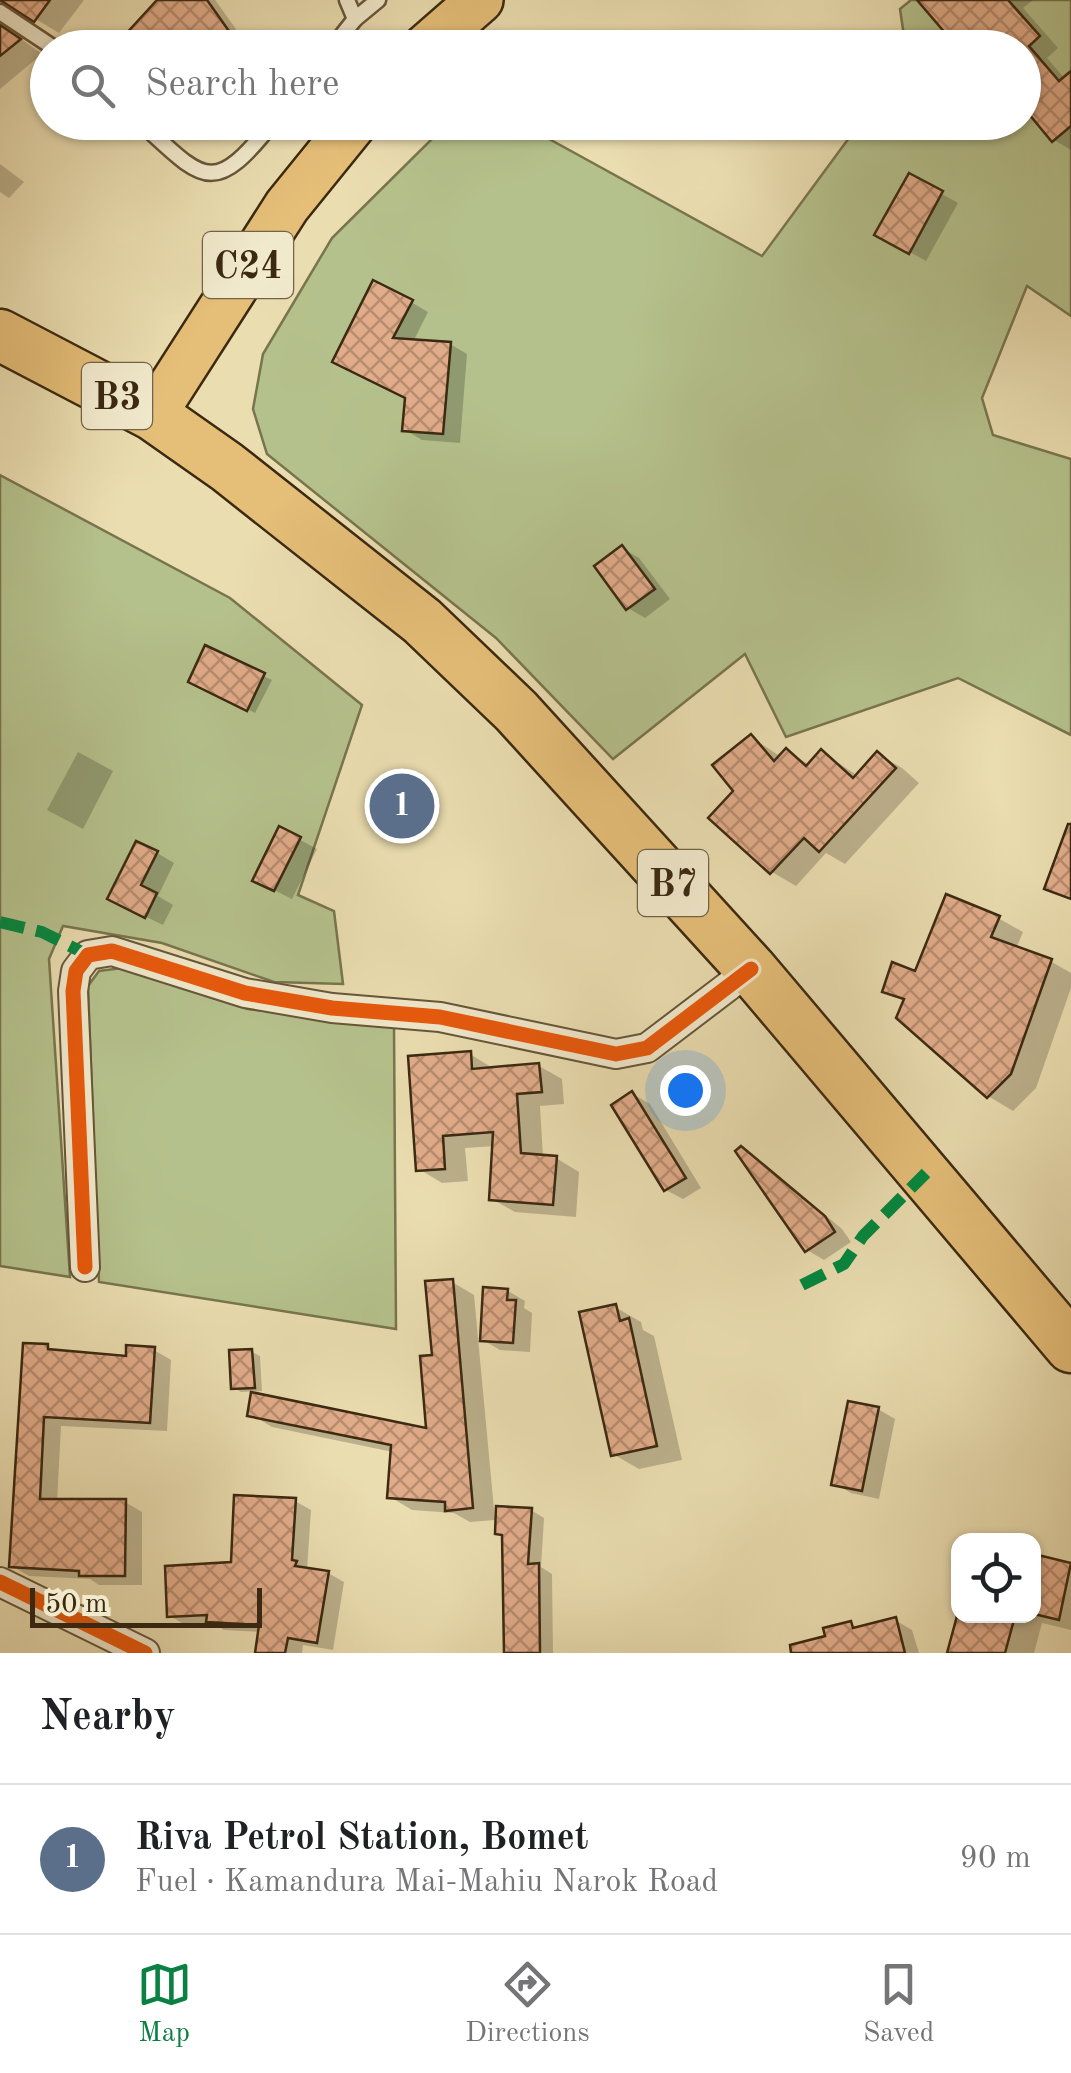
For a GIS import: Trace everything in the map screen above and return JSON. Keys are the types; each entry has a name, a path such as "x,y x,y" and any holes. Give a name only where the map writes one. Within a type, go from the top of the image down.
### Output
{"highway":[{"name":"B3","path":"0,335 153,415 227,467"},
{"name":"B7","path":"227,467 382,588 476,672 543,740 751,969 1071,1346"}],"main road":[{"path":"446,30 480,0"},
{"name":"C24","path":"153,415 287,206 340,140"}],"street":[{"path":"85,1267 72,990 76,972 88,955 124,952 245,993 332,1008 440,1018 616,1054 632,1053 658,1041 751,969"},
{"path":"0,1582 145,1653"}],"lane":[{"path":"347,0 355,19"},
{"path":"346,30 378,0"},
{"path":"0,12 30,32"},
{"path":"160,140 188,166 214,174 230,170 256,140"}],"green space":[{"path":"911,0 1071,0 1071,316 1027,286 982,398 993,435 1071,459 1071,735 958,678 786,737 745,654 613,759 496,638 267,454 253,409 263,354 332,238 431,140 551,140 762,256 847,140 1041,140 1041,30 903,30 900,9"},
{"path":"0,475 230,598 362,705 298,895 334,911 343,984 274,982 162,943 63,926 49,959 70,1277 0,1266"},
{"path":"122,968 248,1009 394,1026 396,1329 99,1282 88,986 99,971"}],"building":[{"path":"0,0 50,0 34,22"},
{"path":"157,0 207,0 228,30 130,30"},
{"path":"917,0 1008,0 1035,30 943,30"},
{"path":"0,25 21,39 0,56"},
{"path":"1041,60 1059,81 1071,71 1071,126 1052,142 1041,129"},
{"path":"909,173 943,191 909,254 874,235"},
{"path":"373,280 413,300 393,338 451,342 443,434 402,431 405,398 332,362"},
{"path":"622,545 655,589 626,610 594,566"},
{"path":"205,645 265,673 247,711 188,682"},
{"path":"751,734 774,761 786,748 806,766 821,749 853,778 877,751 896,768 819,852 804,838 770,874 708,818 733,791 712,765"},
{"path":"1071,824 1071,899 1044,889"},
{"path":"279,826 301,837 274,891 252,881"},
{"path":"136,841 158,851 141,885 157,893 145,918 107,899"},
{"path":"946,894 1000,916 991,937 1052,959 1011,1074 987,1098 896,1018 904,999 882,992 892,962 915,971"},
{"path":"471,1051 472,1069 539,1063 542,1092 517,1094 521,1153 557,1156 553,1205 489,1200 493,1132 443,1136 445,1169 416,1171 408,1056"},
{"path":"632,1091 686,1178 664,1191 611,1105"},
{"path":"741,1146 825,1216 835,1232 805,1252 735,1151"},
{"path":"453,1279 473,1508 445,1511 445,1502 387,1498 391,1445 247,1416 251,1392 426,1428 420,1356 432,1355 425,1281"},
{"path":"483,1287 508,1289 507,1300 516,1300 513,1343 480,1341"},
{"path":"616,1304 620,1321 629,1318 657,1446 611,1456 579,1312"},
{"path":"23,1343 126,1356 126,1345 155,1347 150,1423 44,1417 40,1499 126,1499 125,1576 79,1576 79,1571 9,1567"},
{"path":"252,1349 255,1388 231,1389 229,1350"},
{"path":"848,1401 879,1407 862,1491 831,1485"},
{"path":"234,1495 296,1498 292,1560 297,1561 295,1566 329,1571 317,1643 288,1638 285,1653 255,1653 259,1625 206,1622 207,1615 167,1617 165,1566 231,1562"},
{"path":"496,1506 532,1508 528,1564 539,1563 540,1653 504,1653 502,1535 495,1534"},
{"path":"1041,1556 1071,1563 1059,1620 1041,1616"},
{"path":"896,1617 905,1653 791,1653 790,1645 825,1636 823,1628 851,1621 853,1628"},
{"path":"955,1623 1013,1623 1005,1653 947,1653"}],"marked path":[{"path":"0,922 42,932 88,955"},
{"path":"802,1285 844,1264 863,1236 926,1173"}],"cycle path":[{"path":"85,1267 73,991 76,971 88,955 112,951 245,993 332,1008 440,1017 616,1054 647,1048 751,969"},
{"path":"0,1582 145,1653"}],"place":[{"name":"Riva Petrol Station, Bomet","path":"402,806"}]}
